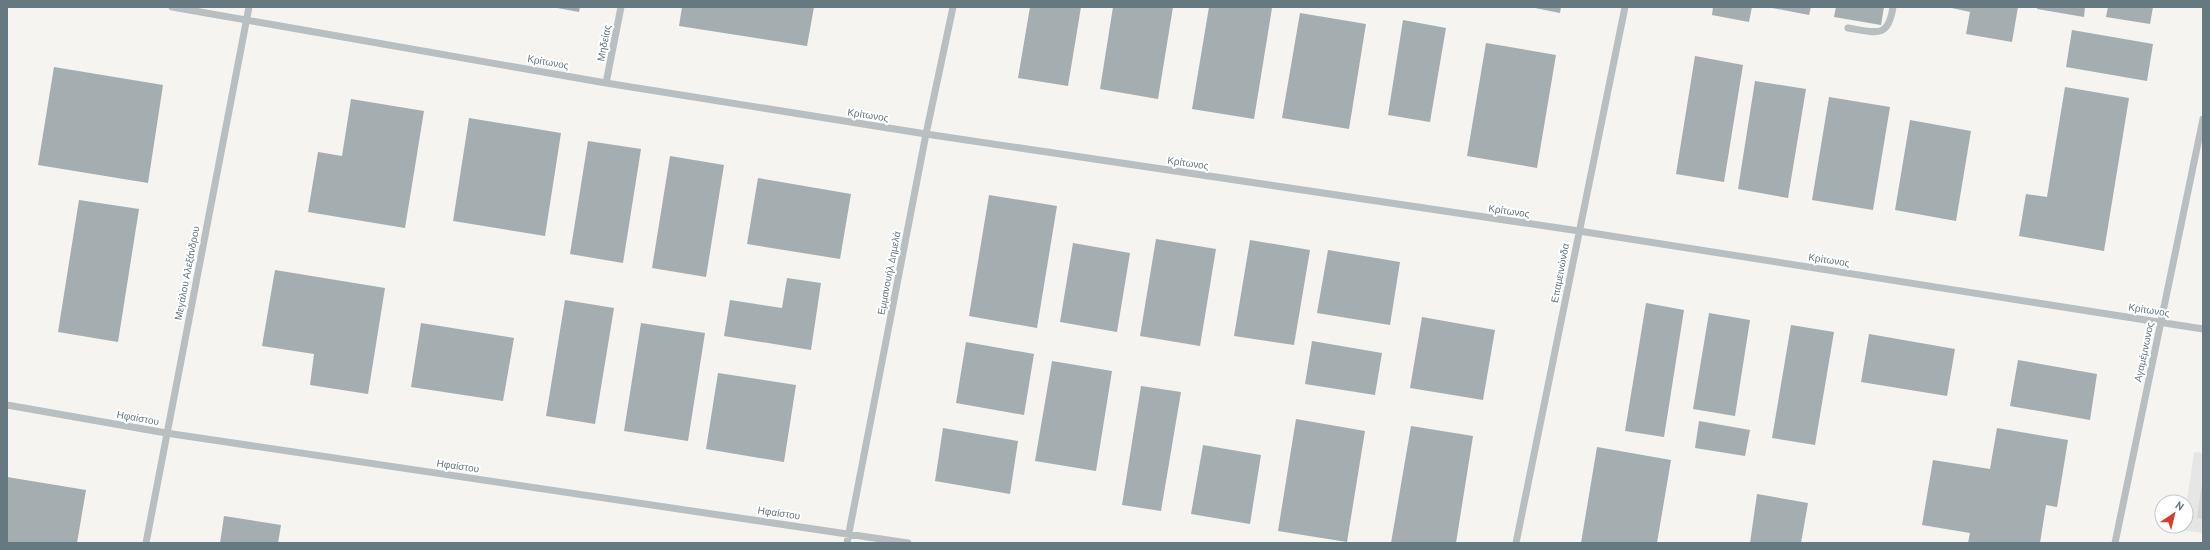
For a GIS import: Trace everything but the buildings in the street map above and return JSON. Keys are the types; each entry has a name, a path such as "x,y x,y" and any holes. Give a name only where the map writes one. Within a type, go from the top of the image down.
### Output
{"street":[{"name":"Κρίτωνος","path":"172,7 606,83 926,134 1579,231 2203,328"},
{"name":"Μεγάλου Αλεξάνδρου","path":"146,543 249,7"},
{"name":"Μηδείας","path":"606,83 621,7"},
{"name":"Εμμανουήλ Δημελά","path":"848,543 926,134 953,7"},
{"name":"Επαμεινώνδα","path":"1516,543 1625,7"},
{"path":"1848,28 1879,32 1886,28 1890,22 1893,7"},
{"name":"Αγαμέμνωνος","path":"2114,543 2203,119"},
{"name":"Ηφαίστου","path":"7,405 166,433 908,543"}],"shaded area":[{"path":"2194,452 2203,453 2203,533 2194,532 2194,494 2188,494"},
{"path":"2203,477 2203,519 2197,518"}]}
